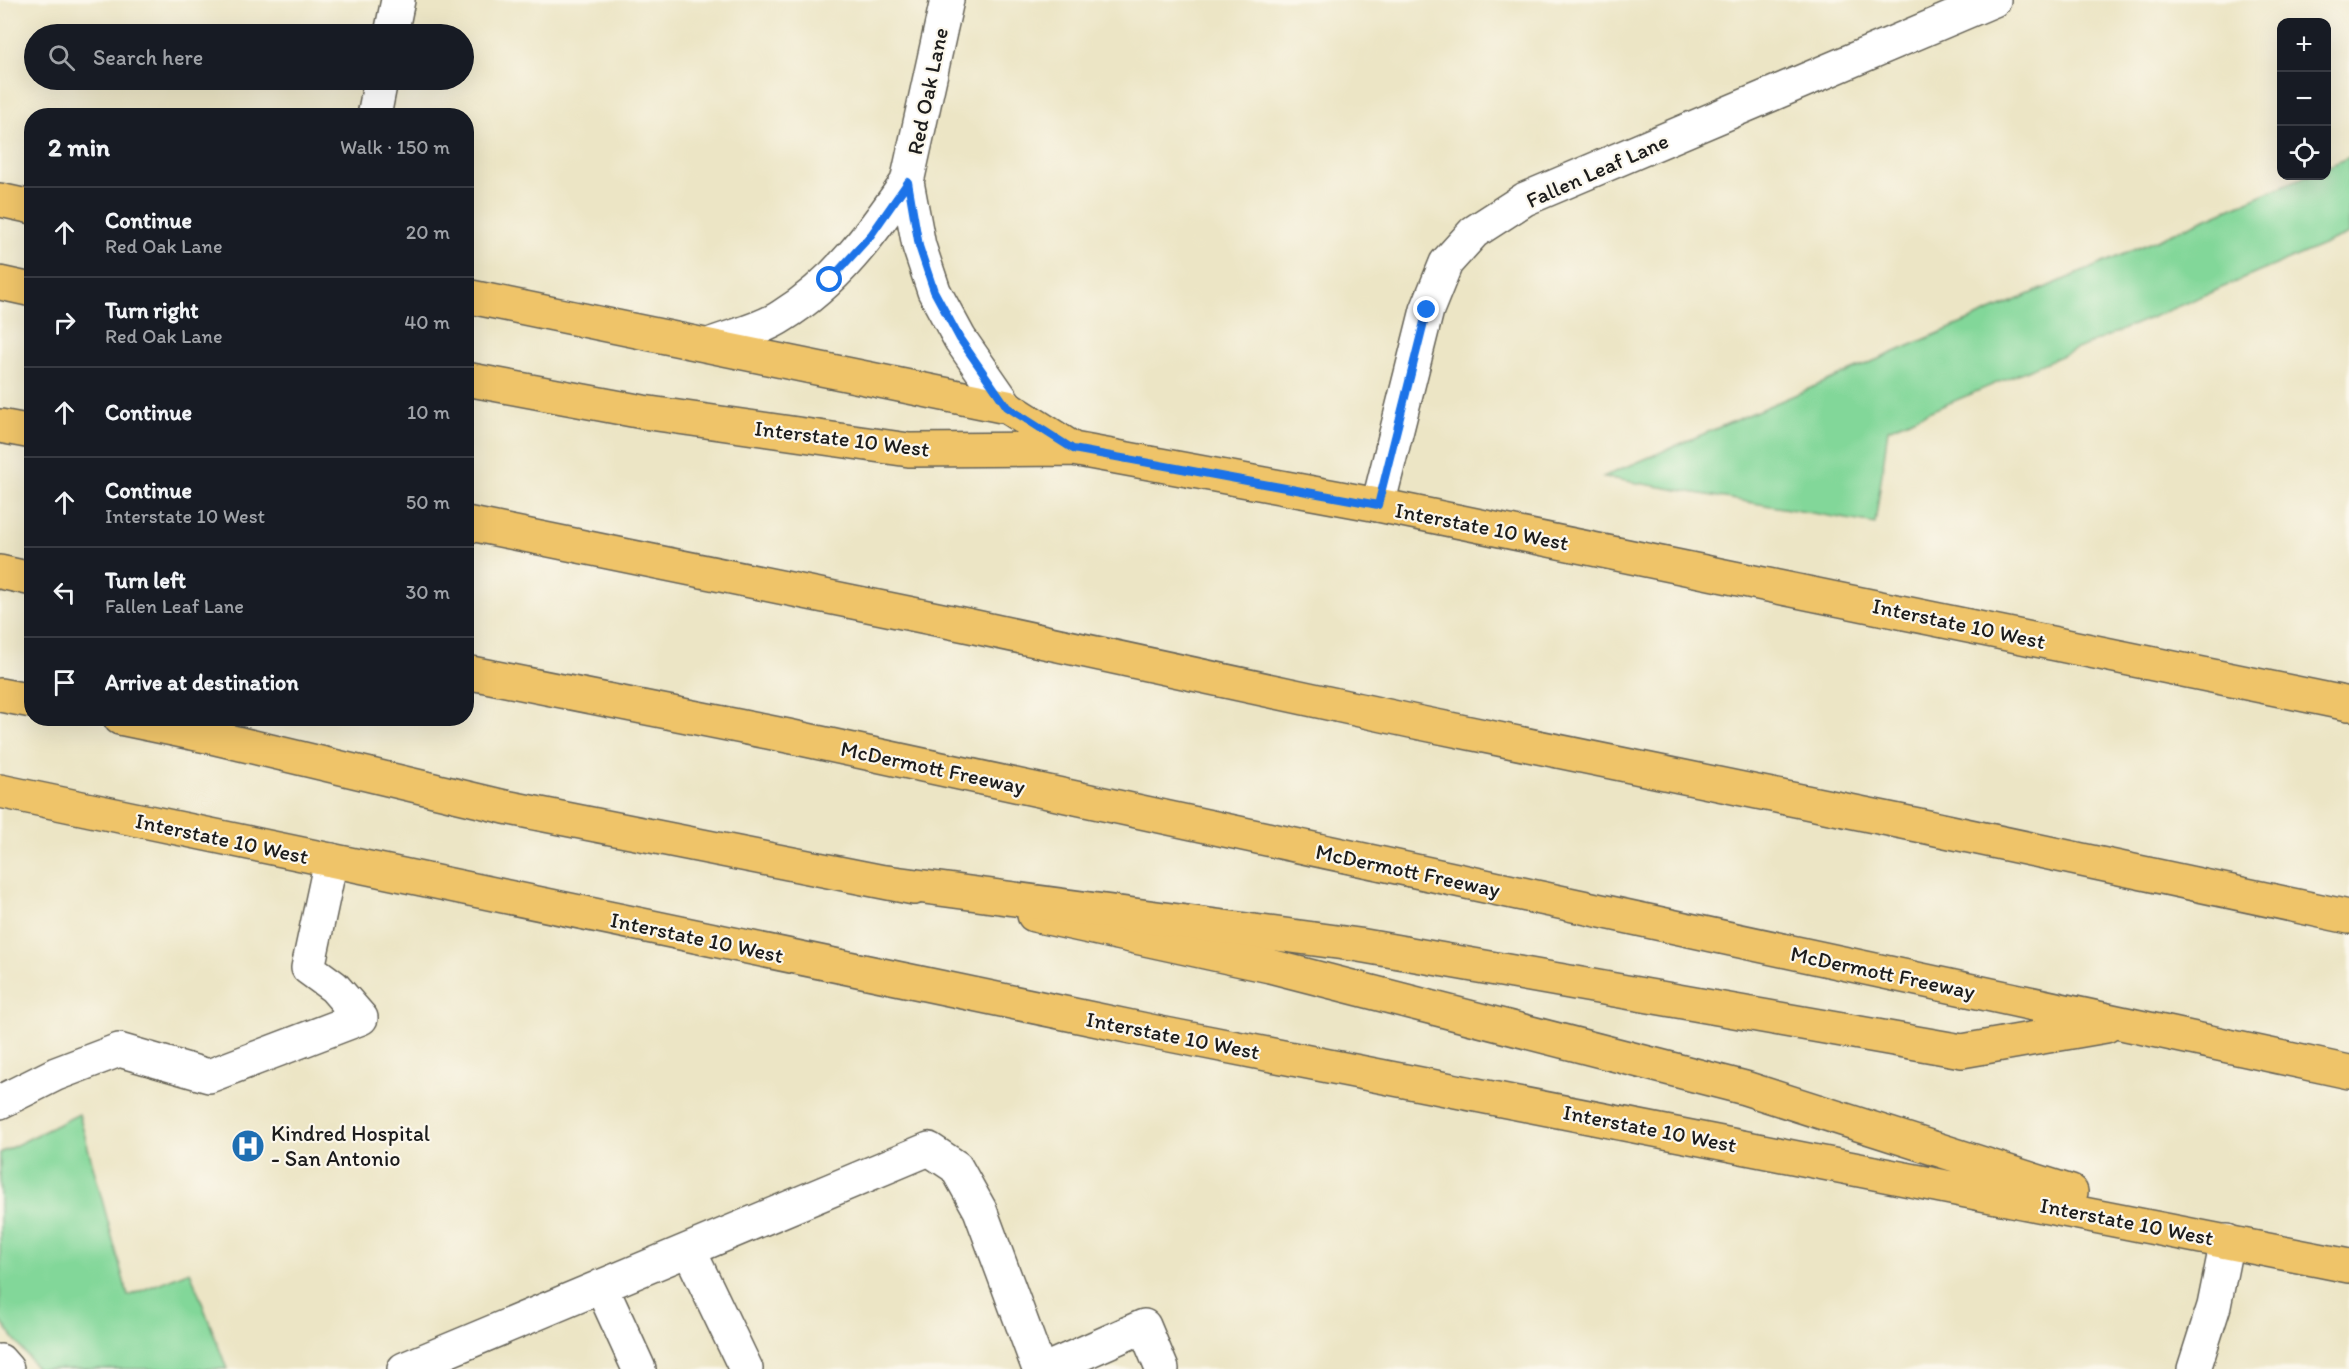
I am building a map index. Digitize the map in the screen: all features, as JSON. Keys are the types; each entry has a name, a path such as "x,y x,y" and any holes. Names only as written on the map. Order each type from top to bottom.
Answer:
{"main road":[{"path":"0,200 24,205"},
{"path":"0,284 24,288"},
{"path":"474,298 1007,407 1073,449"},
{"name":"Interstate 10 West","path":"474,380 643,412 909,450 1073,449 1378,505 2349,704"},
{"path":"0,426 24,430"},
{"path":"474,525 966,625 1411,721 1918,825 2349,917"},
{"path":"0,572 24,577"},
{"name":"McDermott Freeway","path":"474,674 788,736 2349,1072"},
{"path":"0,695 24,700"},
{"path":"159,726 505,807 887,882 1270,966 1745,1088 2227,1241"},
{"name":"Interstate 10 West","path":"0,791 1160,1033 2349,1266"},
{"path":"887,882 1359,945 1962,1051 2122,1023"}],"street":[{"path":"393,24 398,0"},
{"name":"Red Oak Lane","path":"947,0 908,182 919,246 934,291 960,339 1007,407"},
{"name":"Fallen Leaf Lane","path":"1378,505 1427,310 1446,263 1474,232 1525,199 1994,0"},
{"path":"376,108 379,90"},
{"name":"Red Oak Lane","path":"709,345 782,317 830,280 871,235 908,182"},
{"path":"0,1102 56,1074 119,1050 209,1076 361,1018 334,987 308,968 331,860"},
{"path":"404,1369 929,1149 956,1167 981,1210 1039,1369"},
{"path":"2194,1369 2214,1306 2227,1241"},
{"path":"689,1250 746,1369"},
{"path":"601,1286 639,1369"},
{"path":"1047,1369 1144,1326 1162,1369"},
{"path":"0,1361 7,1369"}],"green space":[{"path":"2349,157 2349,234 1888,429 1875,524 1603,477 2297,180 2331,180 2331,165"},
{"path":"79,1114 128,1296 190,1271 227,1369 37,1369 0,1320 0,1153"}],"place":[{"name":"Kindred Hospital - San Antonio","path":"248,1146"}],"route":[{"path":"830,280 871,235 908,182 919,246 934,291 960,339 1007,407 1073,449 1378,505 1427,310"}]}
